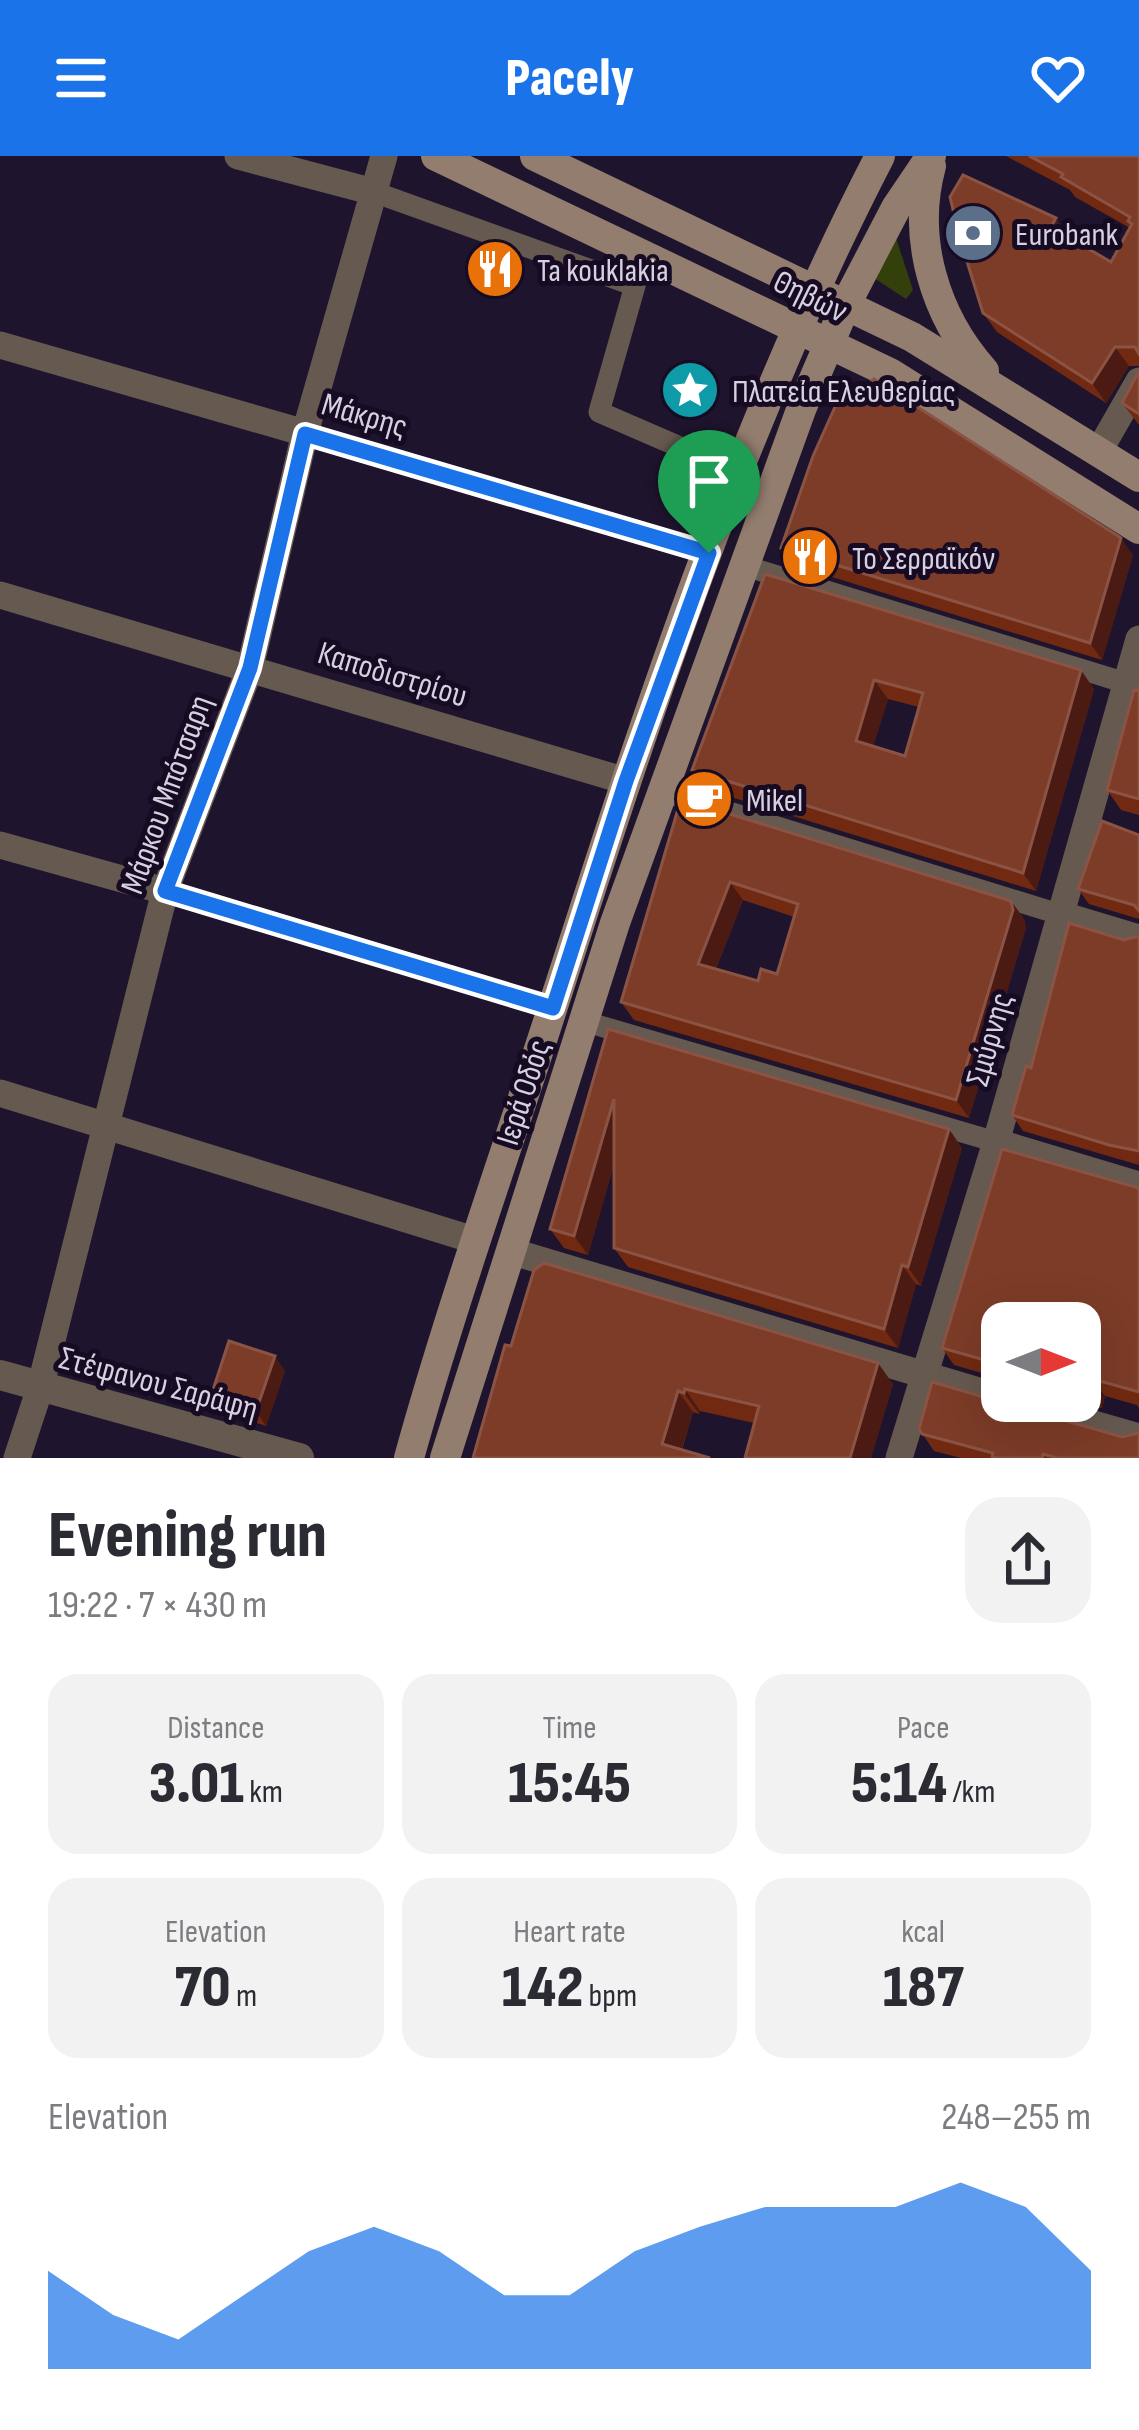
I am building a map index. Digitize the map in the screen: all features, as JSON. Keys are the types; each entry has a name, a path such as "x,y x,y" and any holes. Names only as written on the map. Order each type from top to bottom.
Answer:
{"main road":[{"name":"Θηβών","path":"436,156 890,373 1139,529"},
{"name":"Θηβών","path":"535,156 847,302 1139,477"},
{"name":"Ιερά Οδός","path":"410,1458 474,1240 626,781 796,326 880,156"},
{"name":"Ιερά Οδός","path":"445,1458 661,791 802,407 847,302 896,208 932,156"},
{"path":"932,156 924,221 934,288 966,351 990,379 1031,409"}],"street":[{"path":"238,156 374,192 633,285"},
{"name":"Μάρκου Μπότσαρη","path":"16,1458 40,1388 165,891 250,668 305,434 384,156"},
{"path":"644,254 599,412 740,473"},
{"name":"Μάκρης","path":"0,345 709,553"},
{"path":"1099,451 1139,381"},
{"path":"745,566 1132,685"},
{"name":"Καποδιστρίου","path":"0,595 626,781"},
{"name":"Σμύρνης","path":"899,1458 1132,685 1139,638"},
{"path":"661,791 1139,938"},
{"path":"0,844 553,1008"},
{"path":"583,1021 1139,1185"},
{"path":"0,1093 474,1240"},
{"path":"510,1252 981,1392"},
{"name":"Στέφανου Σαράφη","path":"0,1375 299,1458"},
{"path":"1087,1422 1139,1437"}],"green space":[{"path":"896,238 913,290 906,299 874,278"}],"building":[{"path":"1029,156 1139,156 1139,354 1135,347 1115,347 1092,383 983,313 960,239 950,197 963,175 1056,218 1051,227 1111,262 1132,224 1130,217"},
{"path":"1139,371 1139,414 1122,403"},
{"path":"874,379 1121,538 1090,643 781,548 839,398 848,403"},
{"path":"765,574 1081,670 1023,873 692,770","holes":["874,680 923,693 905,756 856,741"]},
{"path":"1139,686 1139,799 1107,790 1134,690"},
{"path":"681,799 1011,901 1013,910 956,1100 621,1002","holes":["730,882 798,904 777,974 761,969 758,981 698,964"]},
{"path":"1102,821 1139,835 1139,911 1134,905 1078,889"},
{"path":"1069,923 1124,940 1139,936 1139,1151 1012,1115 1026,1066 1031,1068"},
{"path":"608,1029 949,1129 908,1267 902,1265 884,1329 614,1248 614,1099 574,1236 550,1229"},
{"path":"1002,1149 1139,1188 1139,1392 1101,1381 1101,1302 981,1302 981,1359 942,1348"},
{"path":"544,1263 878,1363 850,1458 745,1458 759,1406 685,1389 678,1391 662,1444 710,1458 473,1458 505,1345 511,1346 534,1270"},
{"path":"229,1341 275,1356 256,1411 211,1396"},
{"path":"932,1382 981,1396 981,1422 1070,1422 1122,1437 1139,1433 1139,1458 1043,1454 1042,1458 992,1458 993,1453 922,1434 919,1429"}],"place":[{"name":"Eurobank","path":"973,233"},
{"name":"Ta kouklakia","path":"495,269"},
{"name":"Πλατεία Ελευθερίας","path":"690,390"},
{"name":"Το Σερραϊκόν","path":"810,557"},
{"name":"Mikel","path":"704,799"}],"route":[{"path":"305,434 709,553 626,781 553,1008 165,891 250,668 305,434"}]}
